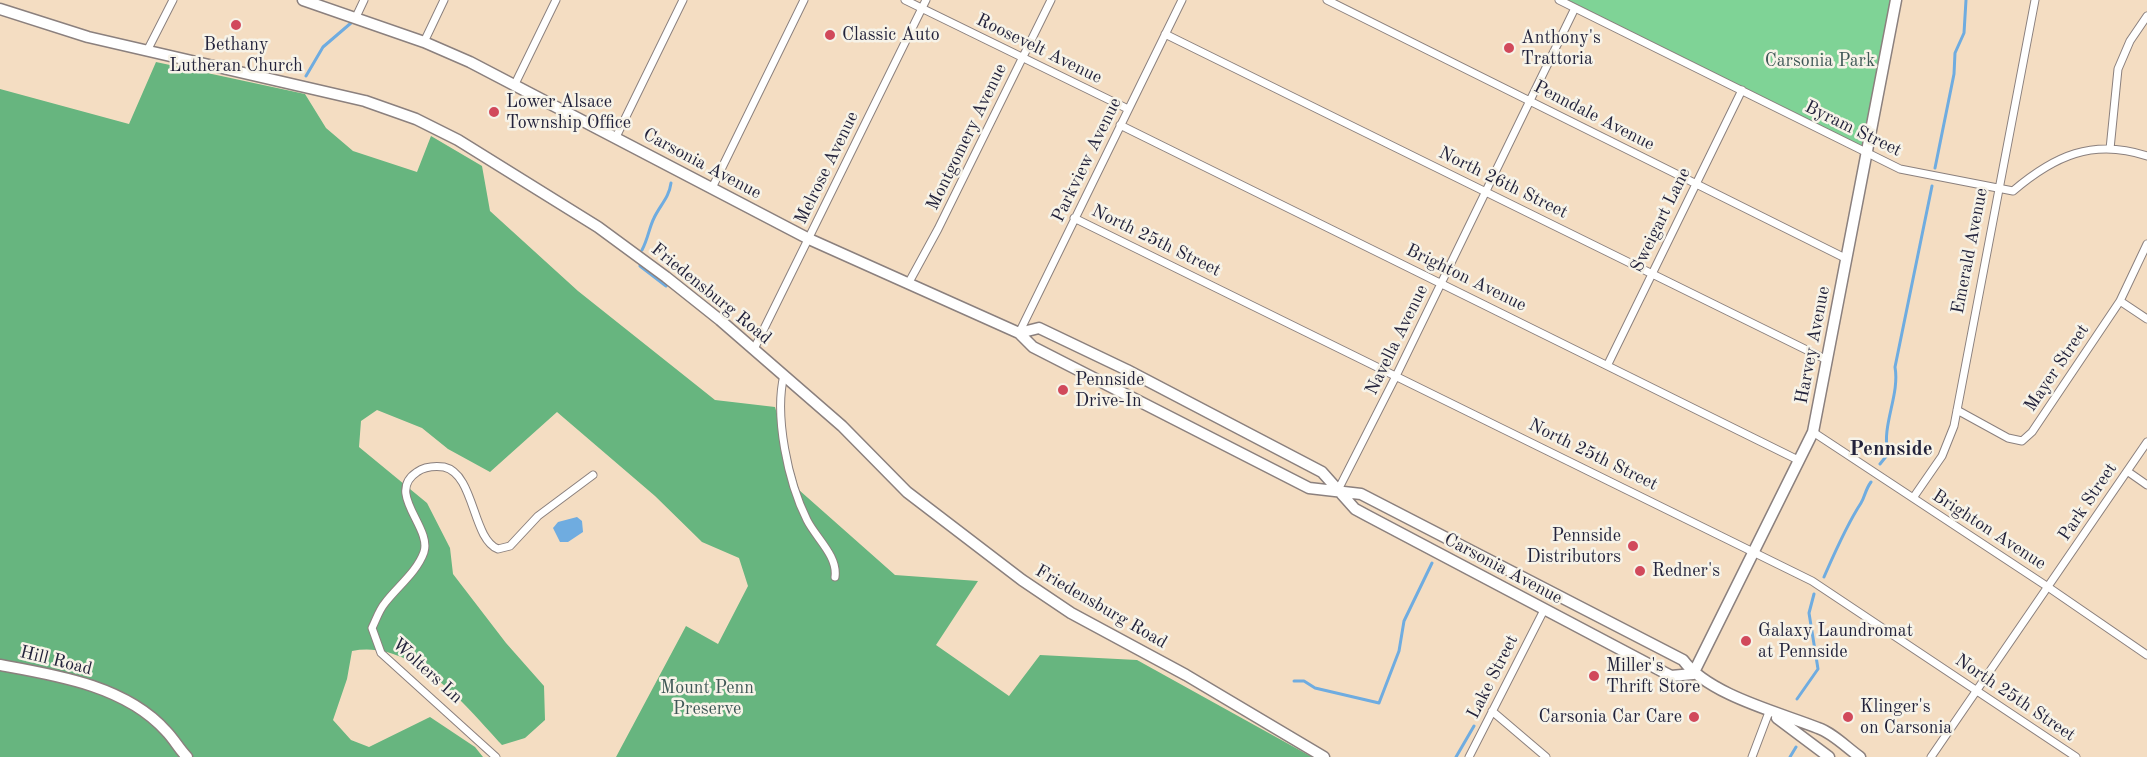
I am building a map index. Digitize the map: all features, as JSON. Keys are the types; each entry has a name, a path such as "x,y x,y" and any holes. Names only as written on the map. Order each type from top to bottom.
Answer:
{"street":[{"path":"147,51 173,0"},
{"name":"Carsonia Avenue","path":"303,0 356,16 424,42 616,138 809,239 907,285 1019,333 1033,347 1309,488 1360,494 1683,660 1693,674 1769,712 1821,728 1860,757"},
{"path":"356,16 364,0"},
{"path":"424,42 444,0"},
{"path":"514,86 556,0"},
{"path":"616,138 683,0"},
{"path":"712,188 804,0"},
{"name":"Roosevelt Avenue","path":"904,0 1128,109"},
{"name":"Melrose Avenue","path":"754,348 926,0"},
{"name":"Montgomery Avenue","path":"907,285 938,229 1051,0"},
{"name":"Parkview Avenue","path":"1019,333 1182,0"},
{"name":"Penndale Avenue","path":"1327,0 1847,259"},
{"name":"Byram Street","path":"1559,0 1900,169 2013,191 2038,170 2058,159 2078,152 2110,149 2147,156"},
{"name":"Harvey Avenue","path":"1693,674 1813,432 1896,0"},
{"name":"Emerald Avenue","path":"1913,498 1942,456 1954,426 1997,188 2035,0"},
{"name":"Navella Avenue","path":"1338,490 1398,374 1575,8"},
{"name":"Friedensburg Road","path":"0,9 68,32 365,101 432,127 598,227 666,277 754,348 842,426 907,492 1022,580 1071,613 1186,675 1324,757"},
{"path":"2110,149 2118,69 2130,40 2147,16"},
{"name":"North 26th Street","path":"1165,34 1827,360"},
{"name":"Sweigart Lane","path":"1608,364 1742,90"},
{"name":"Brighton Avenue","path":"1120,125 1608,364 1798,460"},
{"name":"North 25th Street","path":"1074,218 1398,374 1812,581 2076,757"},
{"name":"Mayer Street","path":"1957,410 2007,438 2022,441 2032,432 2120,301 2147,244"},
{"path":"2120,301 2147,319"},
{"name":"Carsonia Avenue","path":"1019,333 1039,328 1127,370 1322,472 1354,509 1671,676 1693,674"},
{"path":"784,375 781,389 782,419 789,473 807,520 833,561 835,577"},
{"name":"Brighton Avenue","path":"1813,432 2147,655"},
{"name":"Park Street","path":"1931,757 2147,442"},
{"name":"Wolters Ln","path":"496,757 433,697 381,653 376,643 372,628 380,612 425,551 423,538 408,504 408,485 414,474 421,469 438,466 449,469 466,490 488,541 498,549 510,546 538,516 593,475"},
{"path":"2127,471 2147,485"},
{"name":"Lake Street","path":"1468,757 1544,610"},
{"name":"Hill Road","path":"0,665 59,675 108,693 141,711 166,730 187,757"},
{"path":"1492,711 1546,757"},
{"path":"1752,757 1769,712"},
{"name":"Carsonia Avenue","path":"1769,712 1829,757"}],"green space":[{"name":"Carsonia Park","path":"1559,0 1896,0 1868,155"},
{"name":"Mount Penn Preserve","path":"156,62 305,94 326,128 353,151 417,172 431,136 482,166 490,211 578,291 715,400 775,407 799,490 895,575 978,581 936,645 1009,696 1040,655 1137,660 1312,757 616,757 686,626 718,644 748,586 739,558 702,542 655,496 557,412 490,472 448,449 422,428 377,410 361,421 359,447 427,503 450,548 453,574 506,643 544,686 545,720 525,738 502,745 436,678 417,665 396,655 374,650 352,651 347,679 333,720 351,740 369,747 430,717 475,747 483,757 0,757 0,89 129,124"}],"water":[{"path":"577,517 582,521 583,532 568,542 560,542 553,528 558,522"}],"waterway":[{"path":"1935,168 1954,74 1955,53 1964,33 1966,0"},
{"path":"306,76 323,47 351,23"},
{"path":"642,250 652,222 671,183"},
{"path":"1880,464 1888,454 1886,443 1895,389 1895,367 1932,186"},
{"path":"640,266 666,286"},
{"path":"1824,577 1871,482"},
{"path":"1294,681 1304,681 1315,688 1379,703 1399,651 1404,621 1432,563"},
{"path":"1797,699 1818,669 1809,613 1814,594"},
{"path":"1456,757 1474,726"},
{"path":"1790,757 1796,747"}],"place":[{"name":"Bethany Lutheran Church","path":"236,25"},
{"name":"Classic Auto","path":"830,35"},
{"name":"Anthony's Trattoria","path":"1509,48"},
{"name":"Lower Alsace Township Office","path":"494,112"},
{"name":"Pennside Drive-In","path":"1063,390"},
{"name":"Pennside Distributors","path":"1633,546"},
{"name":"Redner's","path":"1640,571"},
{"name":"Galaxy Laundromat at Pennside","path":"1746,641"},
{"name":"Miller's Thrift Store","path":"1594,676"},
{"name":"Carsonia Car Care","path":"1694,717"},
{"name":"Klinger's on Carsonia","path":"1848,717"}],"district":[{"name":"Pennside","path":"1891,449"}]}
